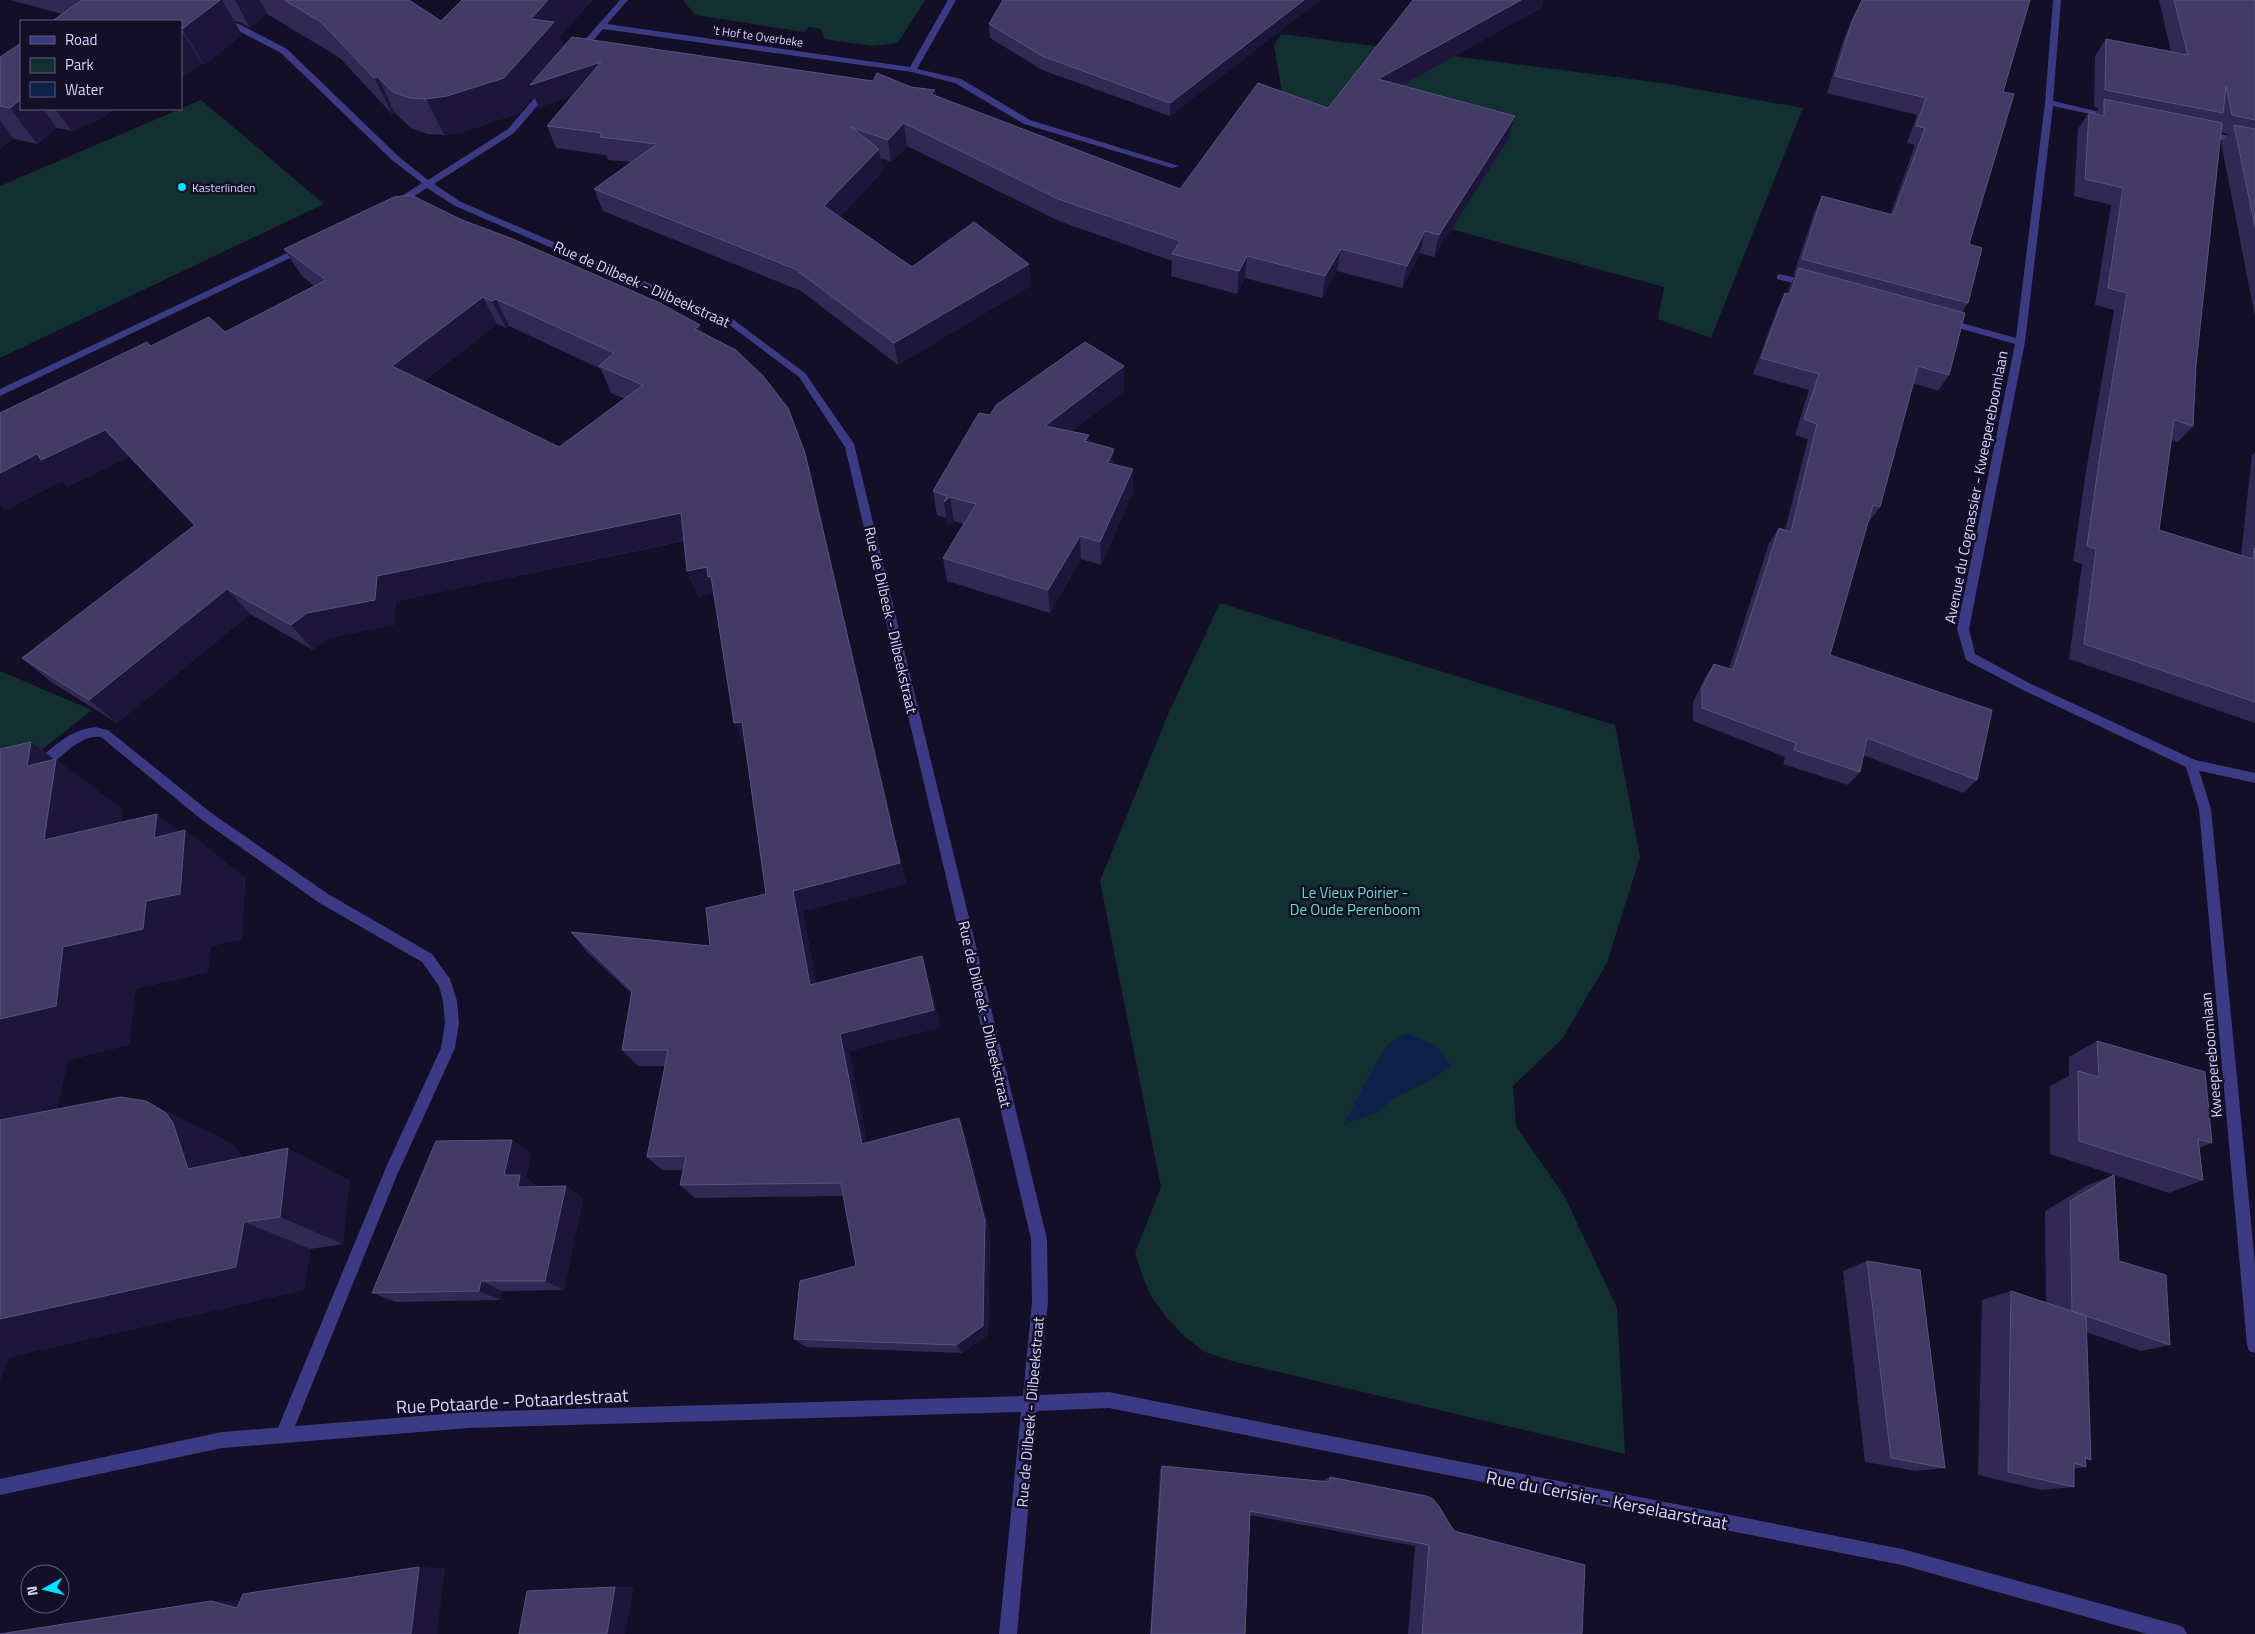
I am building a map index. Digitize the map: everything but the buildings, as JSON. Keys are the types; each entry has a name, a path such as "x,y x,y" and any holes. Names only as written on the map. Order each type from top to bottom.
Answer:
{"street":[{"path":"569,64 624,0"},
{"path":"912,70 952,0"},
{"name":"Avenue du Cognassier - Kweepereboomlaan","path":"2056,0 2049,103 2020,342 1963,629 1970,657 2025,686 2191,764 2255,778"},
{"name":"Rue de Dilbeek - Dilbeekstraat","path":"207,18 236,26 284,51 395,158 428,184 458,204 731,322 802,375 850,447 1039,1239 1040,1302 1008,1634"},
{"name":"'t Hof te Overbeke","path":"601,26 912,70 958,80 1028,122 1175,166"},
{"path":"390,207 511,131 556,78"},
{"path":"2049,103 2118,117"},
{"path":"2196,132 2255,144"},
{"path":"0,393 310,245"},
{"path":"1780,277 1820,287"},
{"name":"Avenue du Cognassier - Kweepereboomlaan","path":"1934,318 2020,342"},
{"path":"30,774 78,735 94,730 104,733 206,816 323,898 427,958 445,983 450,1001 452,1023 448,1048 392,1170 283,1436"},
{"name":"Kweepereboomlaan","path":"2191,764 2205,809 2255,1345"},
{"name":"Rue du Cerisier - Kerselaarstraat","path":"1030,1404 1109,1400 1902,1557 2178,1634"},
{"name":"Rue Potaarde - Potaardestraat","path":"0,1487 222,1440 470,1420 1030,1404"}],"green space":[{"path":"683,0 925,0 898,43 872,46 824,39 821,29 809,27 803,32 695,15"},
{"path":"1281,34 1663,83 1803,108 1711,338 1658,319 1664,287 1315,192 1287,120 1274,46"},
{"path":"201,100 324,204 0,358 0,186 178,110 182,110 182,108"},
{"name":"Le Vieux Poirier - De Oude Perenboom","path":"1220,603 1615,725 1640,857 1607,963 1562,1039 1513,1086 1516,1126 1565,1197 1617,1308 1625,1454 1232,1361 1205,1352 1185,1337 1152,1298 1135,1253 1161,1187 1100,881 1169,712"},
{"path":"0,671 92,710 0,783"}],"water":[{"path":"1406,1033 1433,1045 1443,1054 1451,1066 1433,1079 1394,1098 1378,1112 1344,1124 1373,1068 1388,1044"}],"place":[{"name":"Kasterlinden","path":"182,187"}]}
